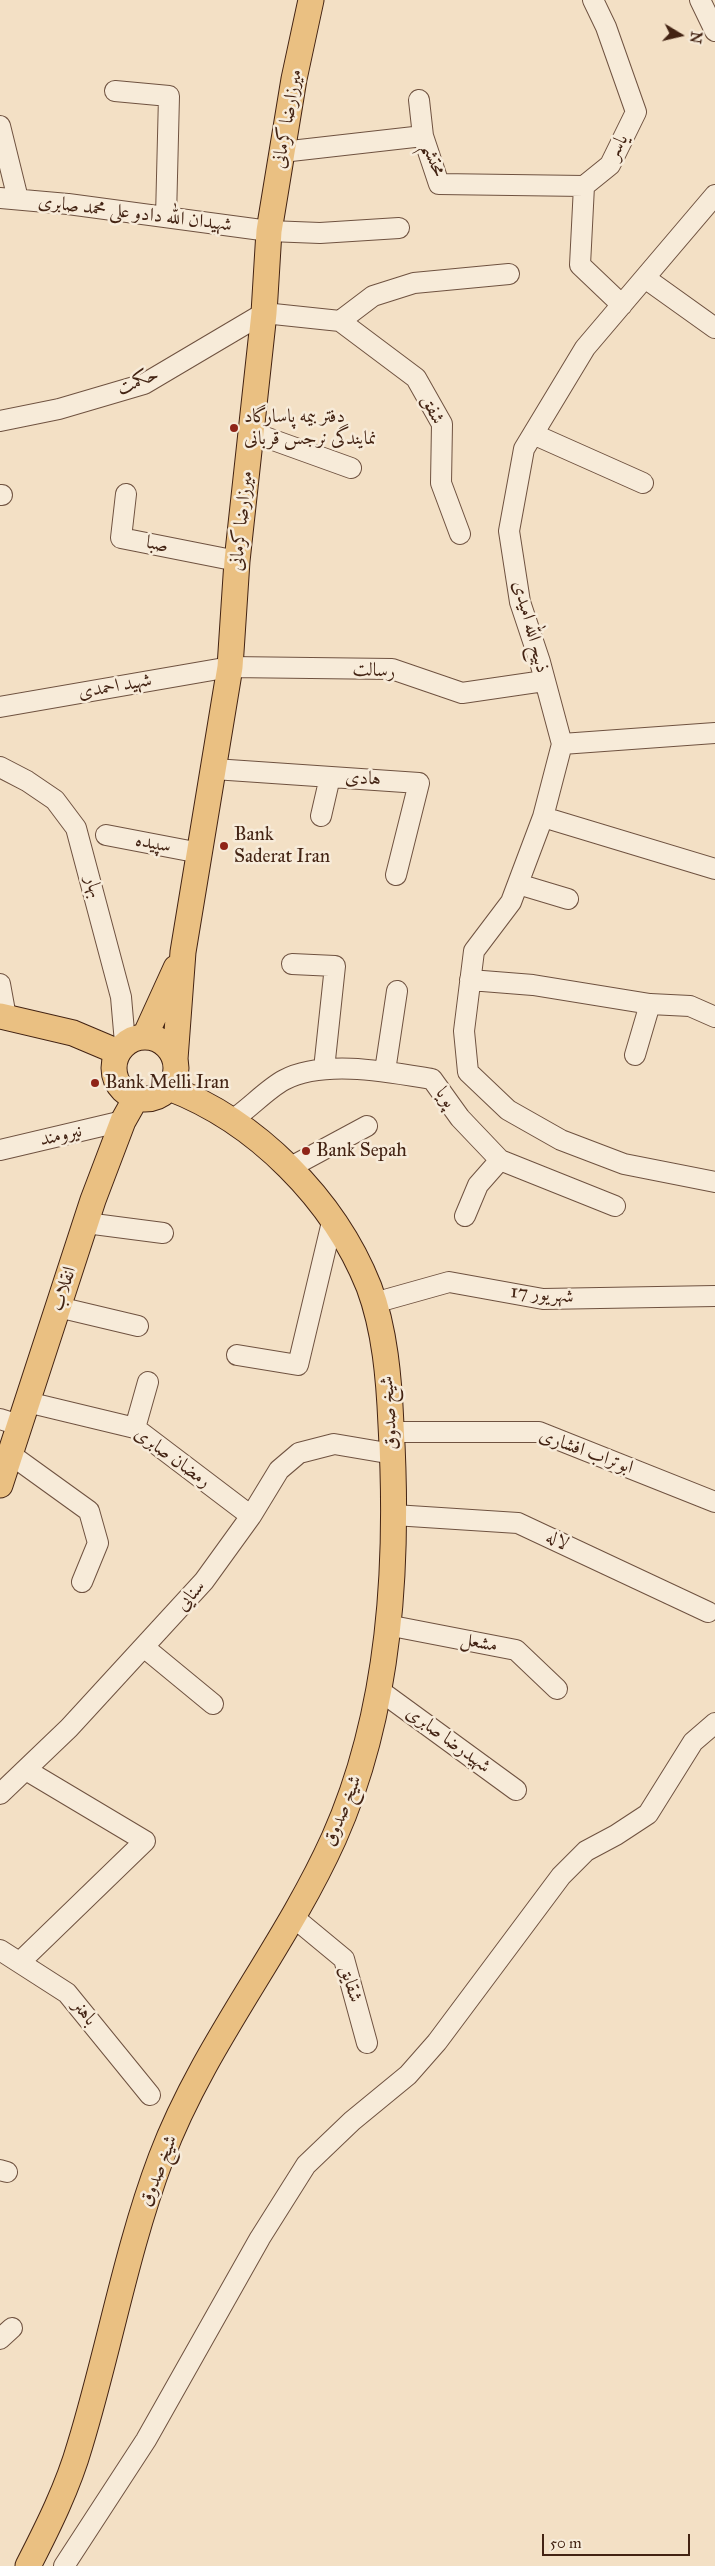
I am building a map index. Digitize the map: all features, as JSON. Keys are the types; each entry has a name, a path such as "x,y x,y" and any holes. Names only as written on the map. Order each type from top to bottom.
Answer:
{"main road":[{"name":"میرزارضا کرمانی","path":"183,952 230,666 237,561 264,313 270,231 294,79 311,0"},
{"path":"183,952 175,1059 176,1069 169,1088 154,1098 136,1098 128,1094 116,1079 114,1070 183,952"},
{"path":"3,1016 129,1044 156,1038 164,1042 175,1059"},
{"name":"شیخ صدوق","path":"28,2566 62,2497 80,2446 139,2225 162,2156 203,2069 292,1916 334,1838 365,1752 379,1690 387,1626 394,1548 393,1443 389,1380 374,1303 368,1286 324,1208 289,1168 261,1140 232,1120 190,1096 169,1088"},
{"name":"انقلاب","path":"0,1484 10,1454 15,1415 58,1307 123,1121 136,1098"}],"street":[{"name":"یاسر","path":"584,186 610,165 636,112 606,27 593,0"},
{"path":"700,0 715,31"},
{"path":"115,91 168,96 166,217"},
{"path":"419,100 423,136"},
{"path":"0,126 9,199"},
{"name":"محتشم","path":"282,152 423,136 440,184 584,186"},
{"path":"584,186 580,265 622,305"},
{"name":"ذبیح الله امیدی","path":"562,744 520,602 509,530 524,449 586,348 715,195"},
{"name":"شهیدان الله دادو علی محمد صابری","path":"9,199 270,231 320,233 399,228"},
{"path":"340,322 373,296 414,283 509,274"},
{"path":"645,278 715,328"},
{"name":"شفق","path":"264,313 340,322 416,378 442,424 441,483 460,534"},
{"name":"حکمت","path":"0,421 59,409 144,384 264,313"},
{"path":"251,432 351,468"},
{"path":"533,434 643,483"},
{"name":"صبا","path":"126,494 121,538 237,561"},
{"name":"رسالت","path":"230,666 392,669 462,693 544,681"},
{"name":"شهید احمدی","path":"0,706 230,666"},
{"path":"715,732 562,744 543,817 511,902 474,951 464,1031 468,1072 508,1110 561,1140 624,1164 715,1182"},
{"name":"بهار","path":"0,767 27,781 55,800 76,828 121,997 129,1044"},
{"name":"هادی","path":"214,769 419,783 396,875"},
{"path":"321,816 330,777"},
{"path":"543,817 715,869"},
{"name":"سپیده","path":"106,835 200,853"},
{"path":"518,884 568,899"},
{"path":"292,964 335,966 324,1069"},
{"path":"470,980 533,985 650,1004 690,1006 715,1016"},
{"path":"0,984 3,1016"},
{"path":"385,1071 397,991"},
{"path":"635,1055 650,1004"},
{"name":"پویا","path":"232,1120 284,1080 324,1069 385,1071 432,1080 460,1118 500,1160 615,1206"},
{"name":"نیرومند","path":"0,1150 123,1121"},
{"path":"289,1168 367,1126"},
{"path":"465,1216 478,1185 500,1160"},
{"path":"238,1355 298,1365 332,1222"},
{"path":"86,1223 163,1233"},
{"name":"17 شهریور","path":"374,1303 449,1282 543,1299 715,1296"},
{"path":"58,1307 138,1326"},
{"path":"135,1428 148,1382"},
{"name":"رمضان صابری","path":"15,1415 135,1428 251,1516"},
{"name":"ابوتراب افشاری","path":"393,1443 539,1432 715,1502"},
{"name":"سنایی","path":"0,1794 69,1728 145,1648 204,1581 251,1516 279,1470 299,1453 334,1444 393,1443"},
{"path":"10,1454 89,1511 98,1543 82,1582"},
{"name":"لاله","path":"394,1515 518,1523 708,1612"},
{"name":"مشعل","path":"387,1626 516,1650 557,1689"},
{"path":"145,1648 213,1704"},
{"name":"شهیدرضا صابری","path":"379,1690 516,1790"},
{"path":"64,2566 146,2440 260,2238 306,2165 352,2121 408,2075 437,2042 562,1876 586,1851 616,1835 648,1814 693,1742 715,1723"},
{"path":"20,1962 145,1841 26,1770"},
{"name":"شقایق","path":"292,1916 344,1959 368,2043"},
{"name":"باهنر","path":"0,1950 67,1993 150,2095"}],"place":[{"name":"دفتر بیمه پاسارگاد نمایندگی نرجس قربانی","path":"234,428"},
{"name":"Bank Saderat Iran","path":"224,846"},
{"name":"Bank Melli Iran","path":"95,1083"},
{"name":"Bank Sepah","path":"306,1151"}]}
